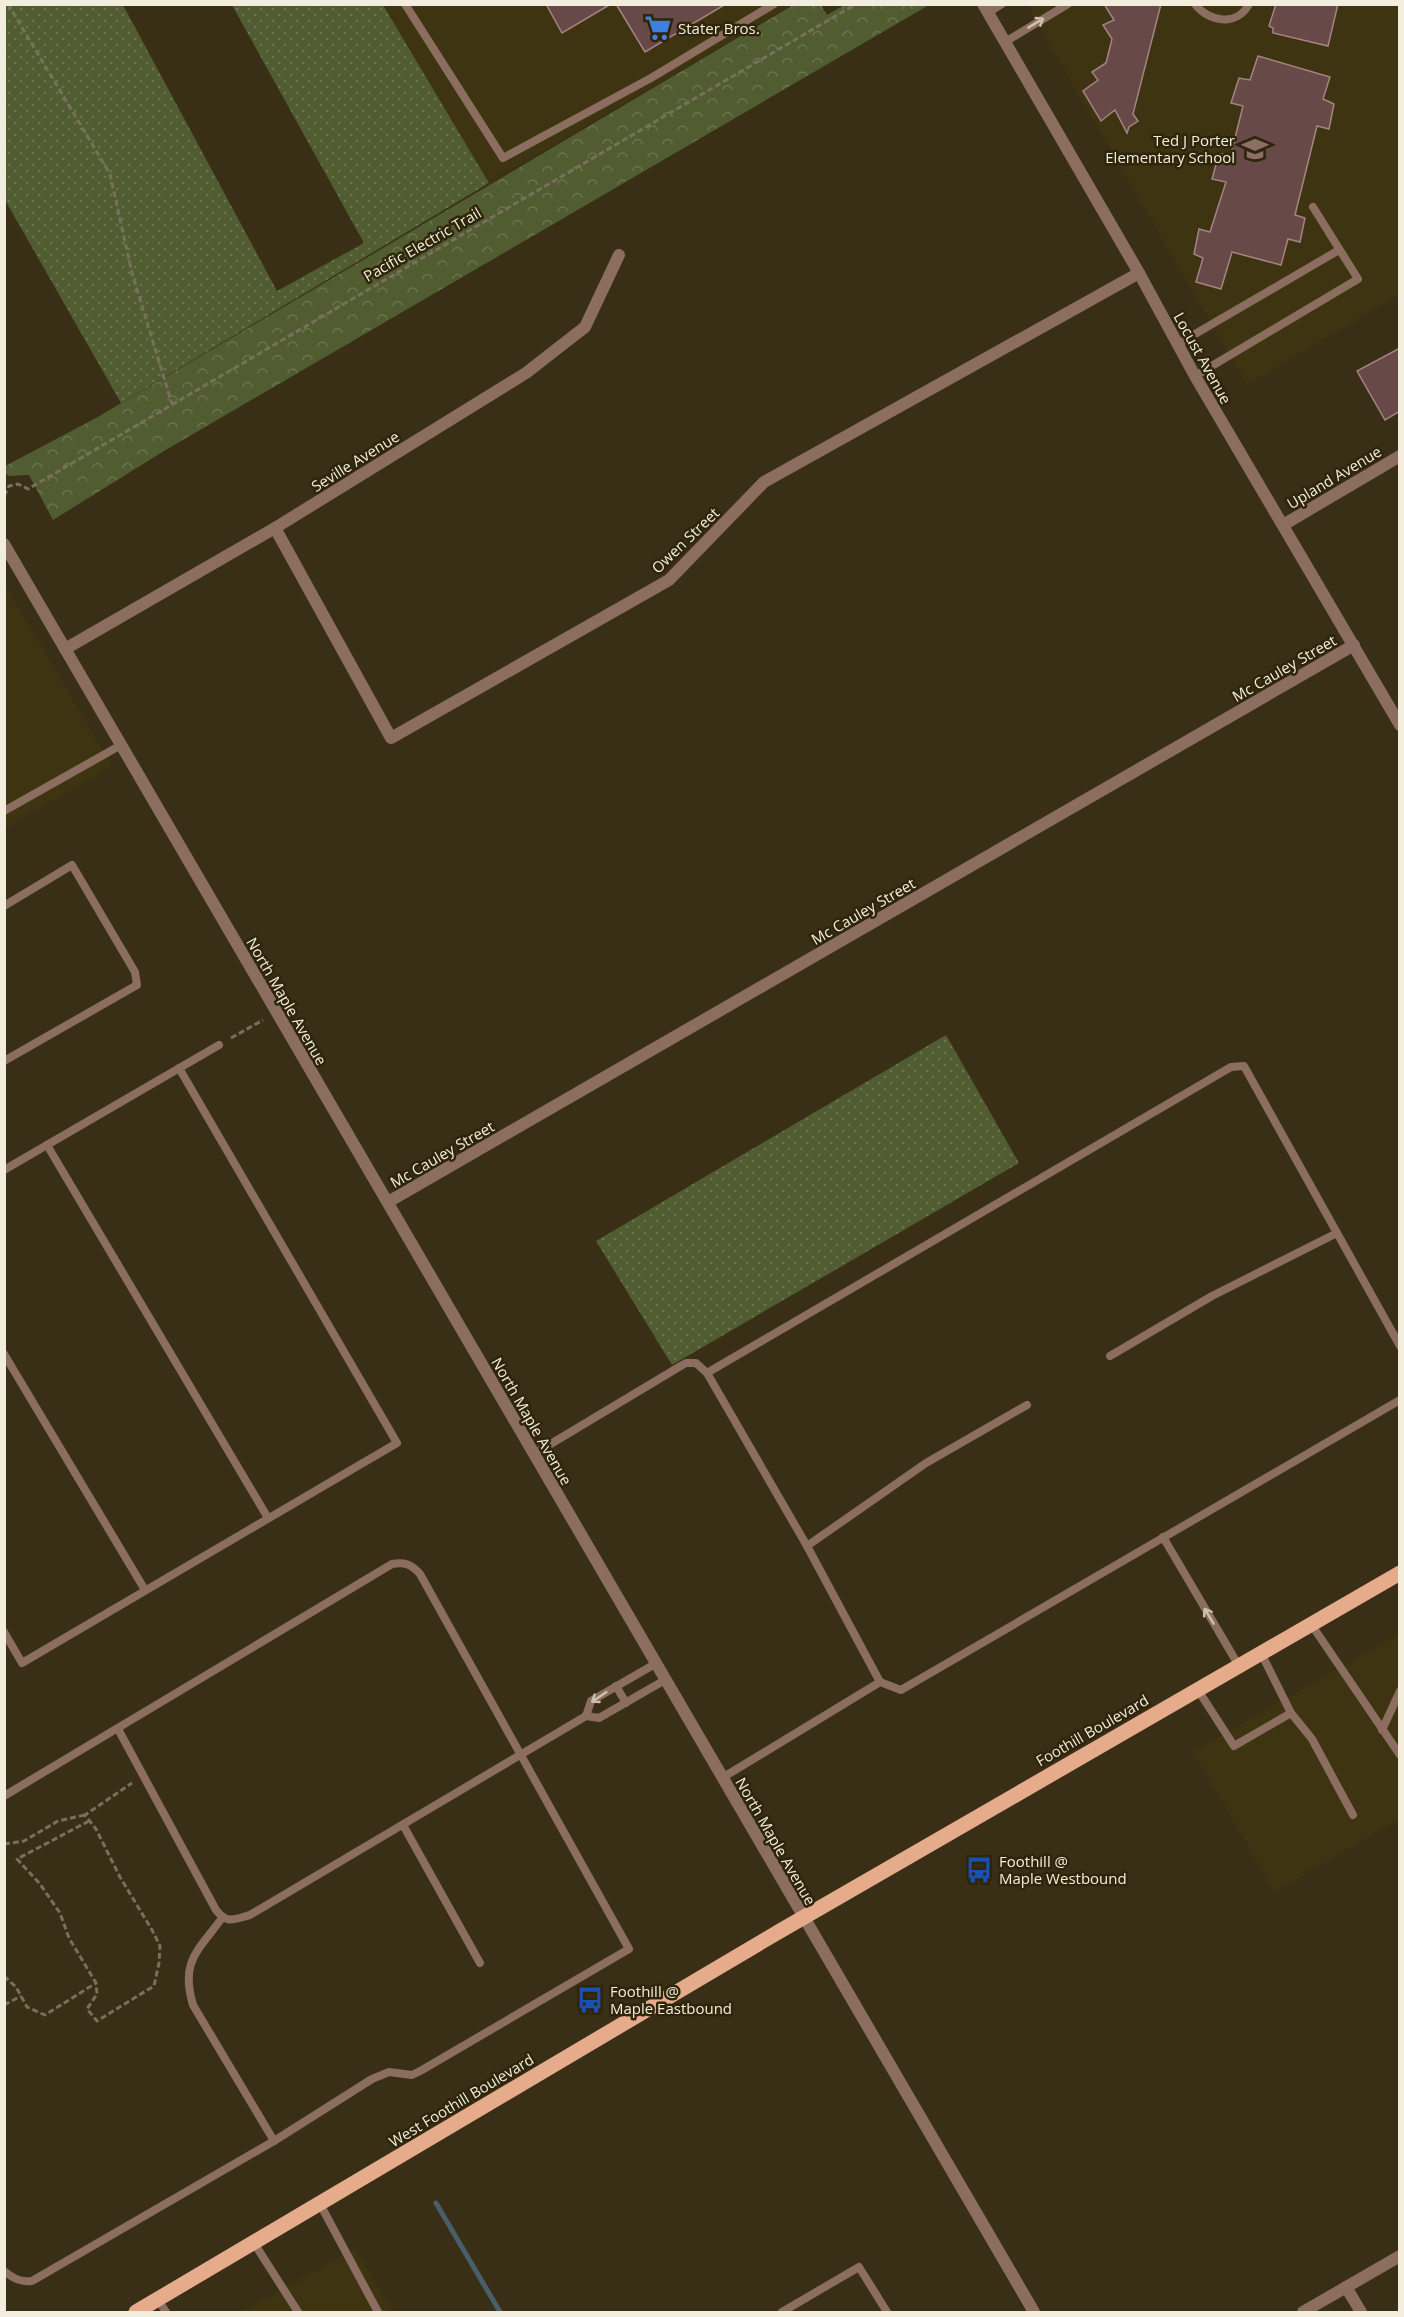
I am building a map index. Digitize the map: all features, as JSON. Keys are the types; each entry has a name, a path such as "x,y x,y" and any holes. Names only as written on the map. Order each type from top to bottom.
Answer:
{"main road":[{"name":"Foothill Boulevard","path":"803,1918 1400,1573"},
{"name":"West Foothill Boulevard","path":"136,2313 162,2306 254,2243 803,1918"}],"street":[{"name":"Locust Avenue","path":"986,9 1139,273 1195,376 1400,725"},
{"name":"Seville Avenue","path":"65,649 274,528 526,373 585,327 620,255"},
{"name":"Owen Street","path":"274,528 391,738 669,580 764,482 1139,273"},
{"name":"Upland Avenue","path":"1283,525 1400,456"},
{"name":"North Maple Avenue","path":"4,544 1034,2313"},
{"name":"Mc Cauley Street","path":"388,1202 1354,645"},
{"path":"1304,2313 1400,2256"},
{"path":"1346,2287 1361,2313"}],"lane":[{"path":"405,4 503,158 651,78 774,4"},
{"path":"986,9 1002,4"},
{"path":"1005,42 1068,4"},
{"path":"1195,4 1202,14 1220,20 1237,16 1244,12 1249,4"},
{"path":"1195,376 1358,279 1313,207"},
{"path":"1178,344 1339,250"},
{"path":"4,811 121,745"},
{"path":"4,906 72,865 135,972 137,986 4,1061"},
{"path":"4,1170 219,1045"},
{"path":"707,1373 1231,1067 1244,1066 1400,1346"},
{"path":"4,1632 22,1662 397,1443 179,1068"},
{"path":"47,1145 268,1518"},
{"path":"1110,1356 1212,1296 1337,1233"},
{"path":"4,1354 145,1590"},
{"path":"534,1454 686,1363 696,1363 707,1373 807,1546 880,1682 901,1690 1400,1400"},
{"path":"807,1546 926,1463 1027,1405"},
{"path":"1163,1537 1239,1666"},
{"path":"4,1796 392,1564 404,1562 420,1574 629,1949 422,2070 412,2075 389,2072 372,2079 274,2141 32,2281 22,2282 4,2271"},
{"path":"1311,1624 1400,1755"},
{"path":"1262,1653 1291,1713 1312,1739 1353,1815"},
{"path":"586,1716 591,1701 655,1664"},
{"path":"118,1729 216,1910 222,1918 229,1921 250,1915 586,1716 599,1718 665,1680"},
{"path":"722,1778 880,1682"},
{"path":"616,1686 626,1703"},
{"path":"1198,1690 1234,1746 1291,1713"},
{"path":"1382,1730 1400,1691"},
{"path":"403,1825 480,1963"},
{"path":"222,1918 189,1964 187,1986 193,2005 274,2141"},
{"path":"320,2204 378,2313"},
{"path":"254,2243 298,2313"},
{"path":"782,2313 859,2267 887,2313"}],"path":[{"path":"8,4 110,174 132,273 172,405"},
{"name":"Pacific Electric Trail","path":"4,496 9,486 18,484 28,489 856,4"},
{"path":"219,1045 263,1020"},
{"path":"4,1844 24,1841 58,1821 85,1815 143,1776"},
{"path":"85,1815 96,1829 120,1877 160,1946 154,1986 97,2021 87,2009 97,1994 96,1983 69,1938 60,1913 40,1884 17,1859 89,1821"},
{"path":"4,1976 16,1986 27,2007 45,2015 96,1983"},
{"path":"4,2005 21,1996"}],"shaded area":[{"path":"383,5 792,5 489,183"},
{"name":"Ted J Porter Elementary School","path":"1027,5 1399,5 1399,294 1247,385"},
{"path":"4,584 112,766 5,828 4,828"},
{"path":"1399,1634 1399,1819 1275,1892 1193,1752"},
{"path":"355,2249 393,2312 240,2312 273,2295"}],"green space":[{"path":"795,4 821,5 827,15 844,5 929,5 164,451 53,520 29,475 8,476 5,472 5,466 96,418"},
{"path":"4,5 123,5 277,291 364,243 232,5 383,5 489,183 121,403 5,200"},
{"path":"946,1035 1019,1163 672,1365 596,1241"}],"building":[{"path":"546,4 611,4 562,33"},
{"name":"Stater Bros.","path":"616,4 726,4 645,52"},
{"path":"1104,4 1161,4 1133,114 1138,121 1129,127 1127,133 1115,110 1101,121 1083,91 1098,80 1092,72 1106,63 1112,39 1103,25 1114,20"},
{"path":"1276,4 1338,4 1328,46 1273,33 1273,28 1269,26"},
{"path":"1258,56 1330,77 1323,99 1334,104 1329,129 1317,126 1295,215 1305,218 1300,242 1288,239 1281,265 1232,252 1221,289 1196,282 1203,258 1194,254 1199,229 1210,232 1226,182 1212,179 1219,154 1231,154 1243,106 1231,103 1239,78 1250,80"},
{"path":"1400,348 1400,411 1385,420 1357,371"}],"waterway":[{"path":"436,2203 500,2312"}],"place":[{"name":"Stater Bros.","path":"658,28"},
{"name":"Ted J Porter Elementary School","path":"1255,149"},
{"name":"Foothill @ Maple Westbound","path":"979,1870"},
{"name":"Foothill @ Maple Eastbound","path":"590,2000"}]}
